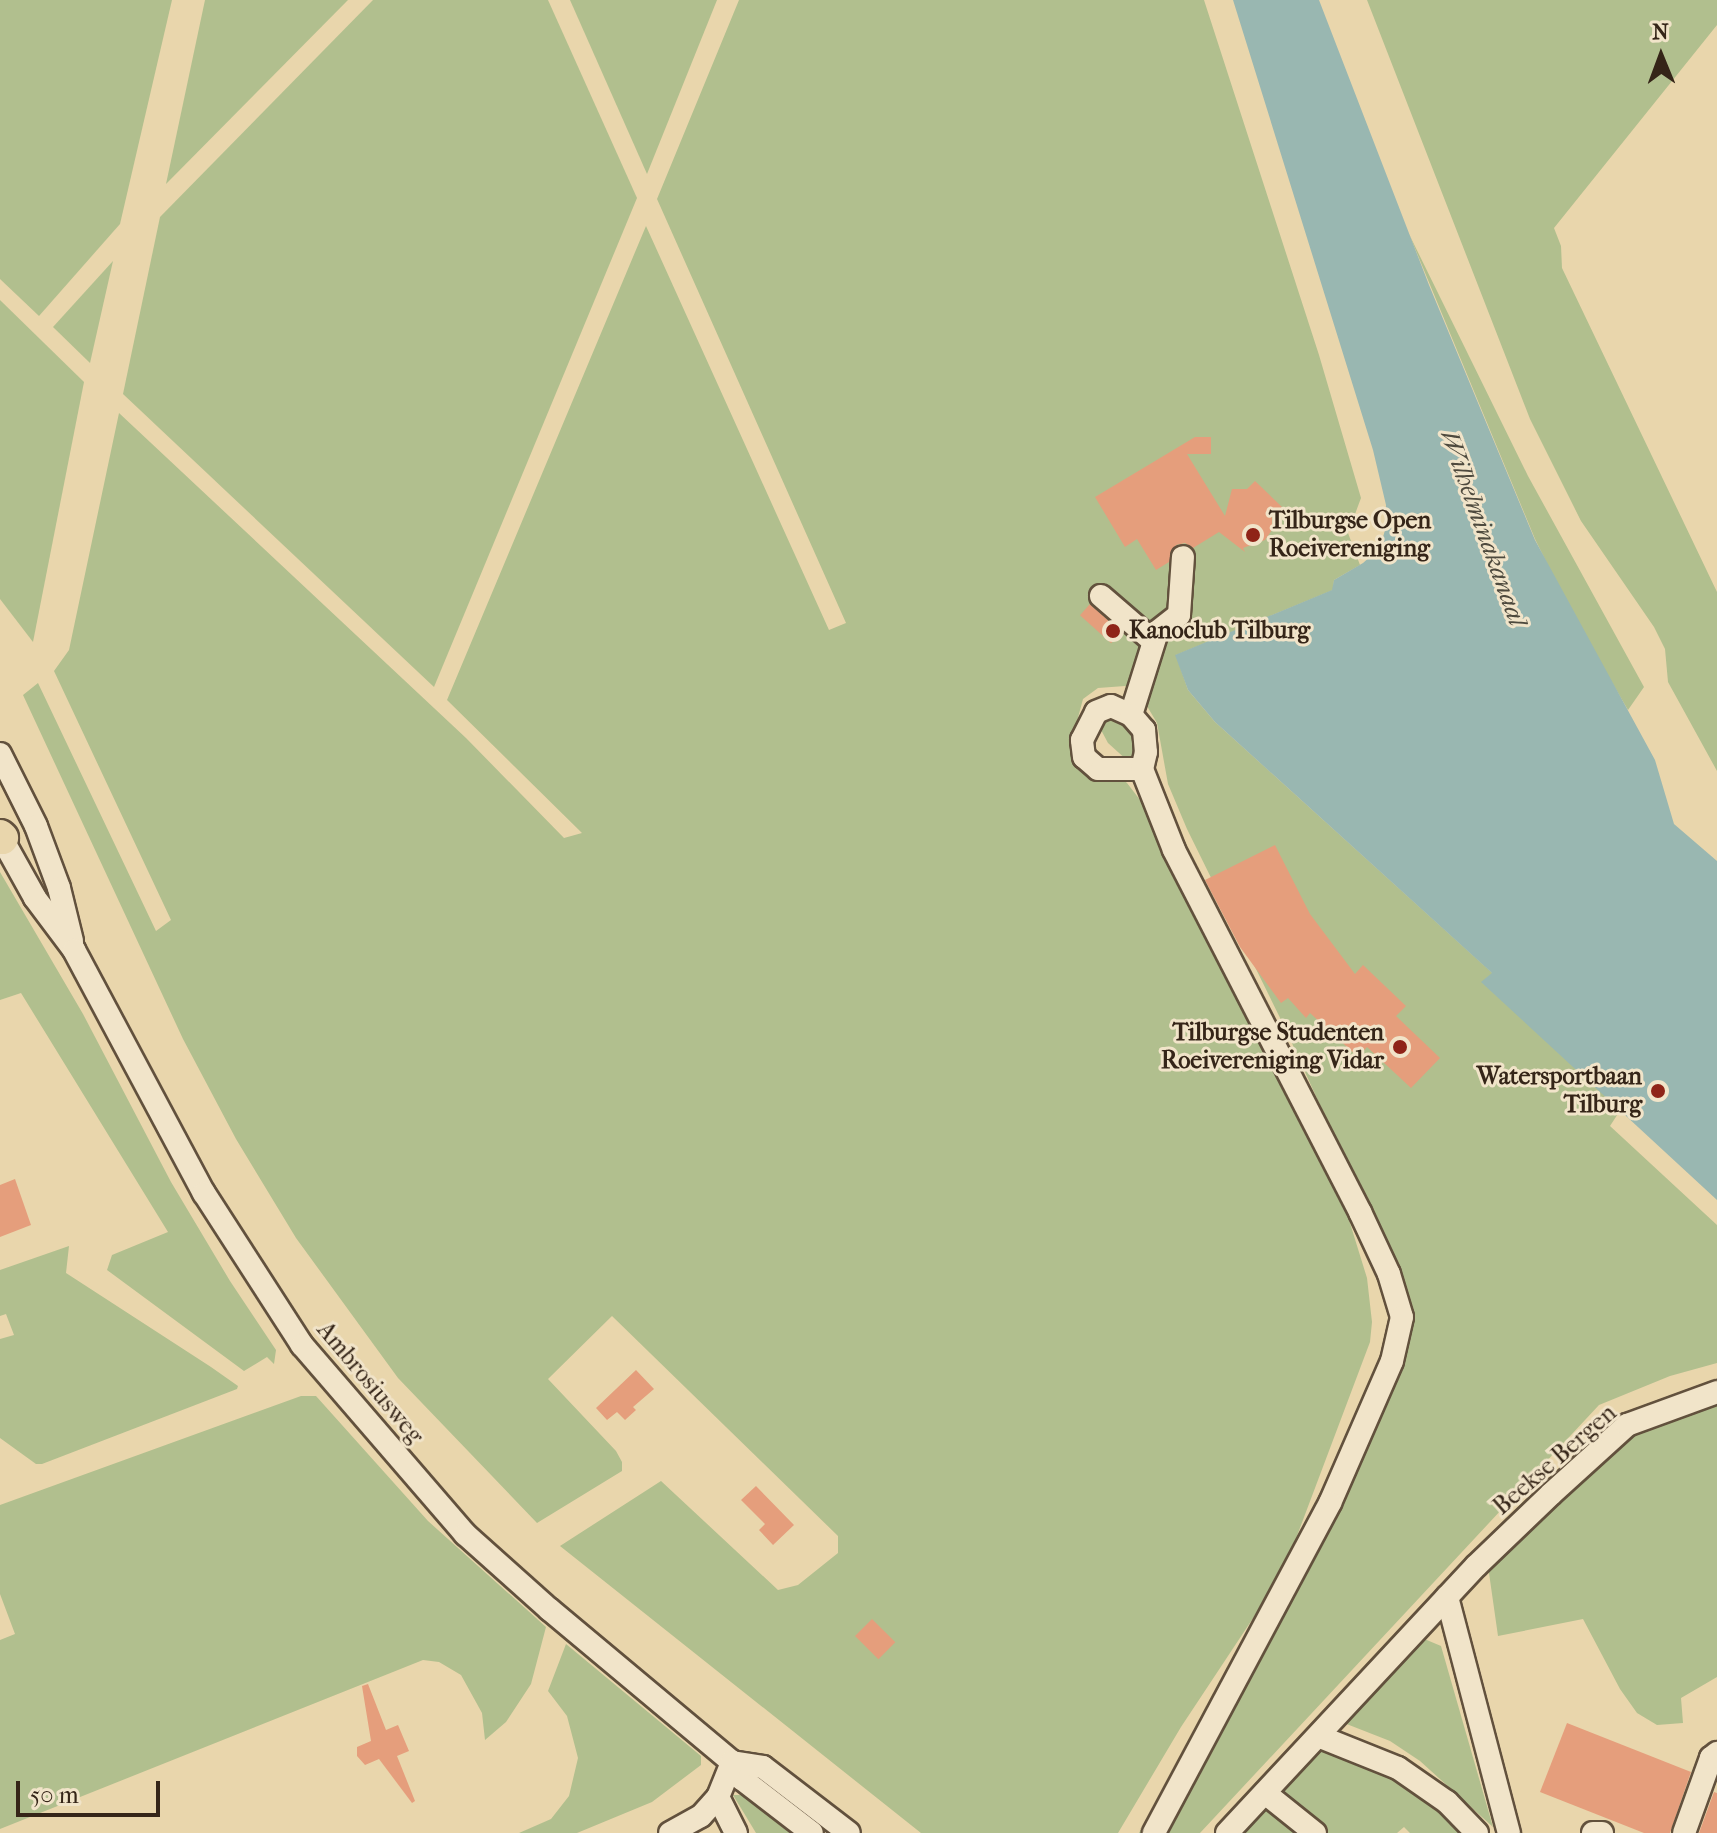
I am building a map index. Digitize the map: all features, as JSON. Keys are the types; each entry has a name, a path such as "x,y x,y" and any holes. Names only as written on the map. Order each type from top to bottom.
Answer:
{"street":[{"path":"1131,715 1157,632 1179,615 1183,557"},
{"path":"1101,596 1153,641"},
{"path":"1142,769 1098,769 1084,757 1082,740 1096,712 1111,706 1131,715 1144,730 1146,752 1142,769 1181,864 1360,1212 1389,1274 1402,1317 1392,1361 1330,1503 1154,1833"},
{"name":"Ambrosiusweg","path":"0,754 36,826 59,888 74,950"},
{"name":"Ambrosiusweg","path":"1,836 35,898 74,950 204,1193 302,1345 465,1534 549,1609 732,1762 742,1779 812,1833"},
{"name":"Beekse Bergen","path":"1227,1833 1447,1597 1551,1494 1627,1425 1717,1392"},
{"path":"1447,1597 1509,1833"},
{"path":"1318,1736 1398,1768 1447,1802 1477,1833"},
{"path":"1684,1833 1711,1758 1717,1753"},
{"path":"670,1833 701,1816 718,1797 732,1762"},
{"name":"Ambrosiusweg","path":"732,1762 763,1767 849,1833"},
{"path":"1265,1793 1315,1833"},
{"path":"718,1797 736,1833"},
{"path":"1593,1833 1602,1833"}],"green space":[{"path":"0,0 172,0 120,224 39,316 0,279"},
{"path":"205,0 348,0 166,184"},
{"path":"373,0 548,0 637,198 434,687 123,394 160,217"},
{"path":"570,0 717,0 647,174"},
{"path":"739,0 1204,0 1319,355 1361,498 1348,533 1360,565 1334,580 1333,590 1176,655 1188,690 1215,722 1614,1083 1623,1106 1610,1126 1717,1225 1717,1363 1670,1376 1599,1405 1200,1833 1139,1833 1181,1762 1265,1639 1386,1346 1389,1322 1384,1278 1348,1167 1286,1030 1187,829 1168,784 1157,723 1141,696 1125,686 1098,688 1083,699 1076,725 1093,752 1127,783 1177,848 1341,1194 1367,1278 1372,1322 1370,1342 1283,1573 1181,1727 1118,1833 921,1833 560,1546 661,1481 778,1590 798,1585 838,1553 838,1536 612,1316 548,1379 616,1451 622,1462 622,1471 537,1523 398,1378 296,1238 236,1139 183,1039 23,695 38,683 156,931 171,920 54,671 69,650 119,413 466,738 564,838 582,833 447,700 646,226 829,630 846,623 657,199"},
{"path":"1367,0 1717,0 1717,25 1554,228 1561,246 1562,268 1717,592 1717,771 1668,682 1665,649 1654,627 1581,521 1530,419"},
{"path":"1409,234 1528,476 1644,687 1628,710 1570,610 1535,539"},
{"path":"113,261 90,363 53,327"},
{"path":"0,300 84,382 33,642 0,599"},
{"path":"1125,708 1144,748 1129,762 1108,743 1100,728 1101,717"},
{"path":"0,872 83,1014 171,1182 230,1281 276,1350 274,1364 267,1357 244,1371 107,1270 112,1255 168,1232 21,993 0,1000"},
{"path":"69,1246 66,1273 211,1367 238,1386 237,1389 42,1464 36,1464 0,1438 0,1339 14,1335 6,1314 0,1316 0,1270"},
{"path":"301,1396 316,1396 428,1521 546,1627 531,1684 506,1722 485,1740 482,1713 461,1675 439,1662 423,1660 0,1829 0,1640 15,1634 0,1594 0,1505"},
{"path":"1717,1396 1717,1677 1681,1698 1683,1723 1657,1725 1637,1713 1620,1689 1583,1619 1498,1636 1488,1566 1594,1459 1648,1423"},
{"path":"1422,1638 1441,1646 1493,1827 1420,1761 1390,1741 1344,1723"},
{"path":"566,1644 701,1756 701,1765 652,1802 577,1833 519,1833 551,1819 569,1796 578,1758 567,1716 548,1691"},
{"path":"1327,1742 1430,1797 1465,1833 1410,1833 1404,1827 1397,1833 1243,1833"},
{"path":"733,1795 743,1795 790,1833 756,1833"}],"water":[{"name":"Wilhelminakanaal","path":"1233,0 1319,0 1429,285 1535,540 1655,760 1674,824 1717,861 1717,1200 1481,982 1492,973 1215,722 1188,690 1175,655 1332,590 1334,580 1363,563 1380,548 1385,530 1386,505 1373,450"}],"building":[{"path":"1195,437 1211,437 1211,454 1187,454 1225,516 1232,489 1247,489 1255,481 1282,507 1272,515 1272,530 1265,540 1243,548 1245,552 1219,532 1193,548 1185,543 1176,545 1169,562 1156,570 1137,539 1125,547 1095,497"},
{"path":"1090,604 1121,632 1111,643 1080,615"},
{"path":"1275,845 1310,914 1355,974 1363,965 1406,1006 1396,1016 1440,1058 1411,1088 1367,1047 1358,1057 1310,1013 1306,1018 1288,998 1281,1003 1240,947 1205,880"},
{"path":"15,1179 31,1225 0,1237 0,1185"},
{"path":"636,1370 654,1389 633,1407 636,1410 625,1420 617,1412 607,1420 596,1408"},
{"path":"756,1486 794,1525 773,1545 759,1530 765,1524 741,1500"},
{"path":"872,1619 895,1642 878,1659 855,1636"},
{"path":"368,1684 386,1730 398,1725 409,1751 397,1756 415,1801 412,1803 379,1759 365,1765 357,1756 357,1747 371,1741 362,1686"},
{"path":"1567,1723 1691,1772 1670,1833 1644,1833 1540,1792"},
{"path":"1714,1792 1717,1793 1717,1833 1699,1833"}],"place":[{"name":"Tilburgse Open Roeivereniging","path":"1253,535"},
{"name":"Kanoclub Tilburg","path":"1113,631"},
{"name":"Tilburgse Studenten Roeivereniging Vidar","path":"1400,1047"},
{"name":"Watersportbaan Tilburg","path":"1658,1091"}]}
